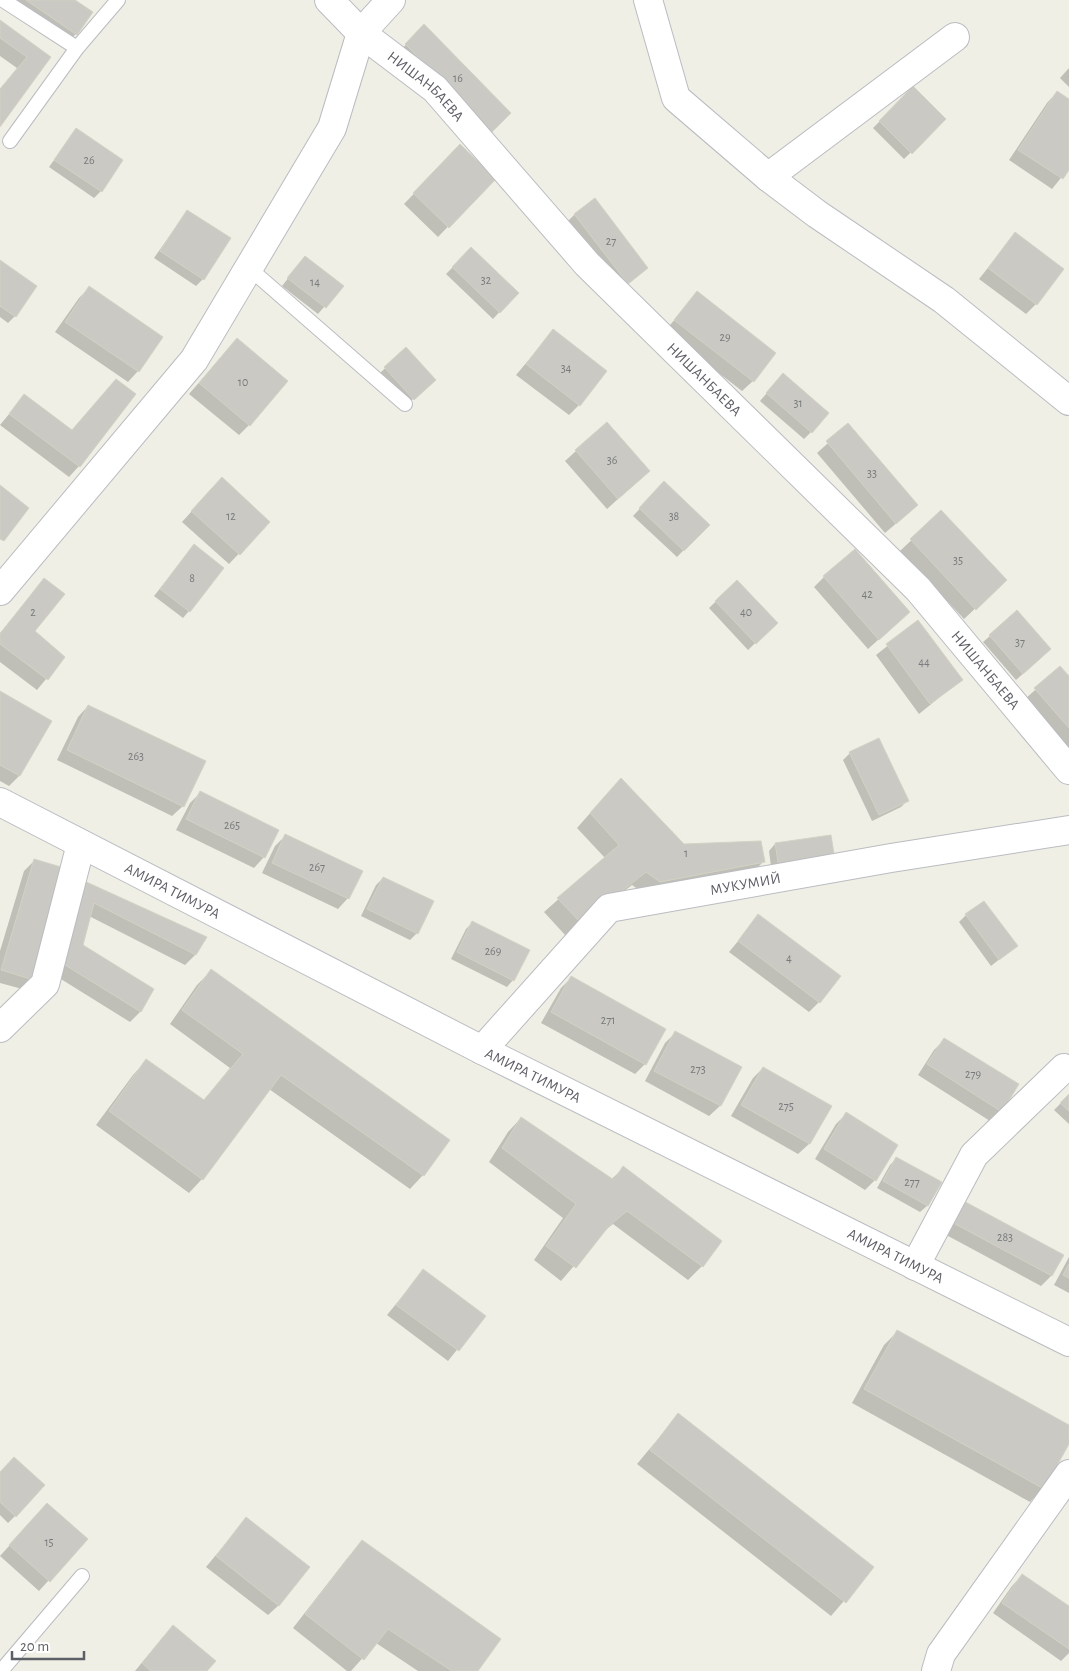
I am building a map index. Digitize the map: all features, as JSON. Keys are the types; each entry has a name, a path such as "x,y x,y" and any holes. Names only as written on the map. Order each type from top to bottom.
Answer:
{"street":[{"name":"НИШАНБАЕВА","path":"329,0 360,34 435,89 587,264 918,589 1069,770"},
{"path":"0,591 194,360 332,128 360,34 391,0"},
{"path":"648,0 676,98 768,177 817,214 944,300 1069,401"},
{"path":"768,177 955,36"},
{"name":"АМИРА ТИМУРА","path":"0,802 482,1050 1069,1342"},
{"name":"МУКУМИЙ","path":"482,1050 609,908 891,858 1069,830"},
{"path":"0,1028 45,984 81,844"},
{"path":"915,1266 974,1155 1064,1068"},
{"path":"936,1671 941,1654 1069,1474"}],"lane":[{"path":"3,0 77,48"},
{"path":"10,141 77,48 118,0"},
{"path":"249,268 405,404"},
{"path":"0,1671 82,1576"}],"building":[{"path":"26,0 75,0 93,12 77,35"},
{"path":"0,20 51,57 0,127 0,89 27,57 0,38"},
{"path":"424,24 511,113 492,132 405,44"},
{"path":"913,86 946,119 912,154 879,121"},
{"path":"1057,91 1069,99 1069,170 1063,179 1018,150"},
{"path":"76,128 123,160 102,192 54,160"},
{"path":"460,144 496,179 449,228 413,193"},
{"path":"595,198 648,268 628,284 574,214"},
{"path":"187,210 231,238 204,280 160,251"},
{"path":"1015,232 1064,269 1037,305 988,268"},
{"path":"471,247 519,293 500,313 452,267"},
{"path":"305,256 344,286 326,308 287,278"},
{"path":"0,260 37,286 16,317 0,306"},
{"path":"89,286 163,337 139,372 65,322"},
{"path":"697,291 776,353 754,382 674,320"},
{"path":"553,329 607,371 580,406 526,364"},
{"path":"237,338 288,381 250,426 199,383"},
{"path":"406,347 436,380 414,400 384,367"},
{"path":"783,373 829,413 812,433 766,393"},
{"path":"116,379 136,394 80,467 9,414 24,394 72,430"},
{"path":"607,422 650,471 618,499 575,450"},
{"path":"848,423 918,505 896,524 826,441"},
{"path":"222,477 270,522 240,555 191,511"},
{"path":"664,481 710,525 684,551 639,508"},
{"path":"0,485 29,508 4,541 0,539"},
{"path":"941,510 1007,580 976,610 910,539"},
{"path":"194,544 224,568 190,612 160,589"},
{"path":"855,549 910,612 879,640 823,576"},
{"path":"44,578 65,594 35,631 65,657 48,680 0,644 0,634"},
{"path":"737,580 778,623 756,644 715,601"},
{"path":"1017,610 1051,649 1023,674 989,635"},
{"path":"918,620 963,680 930,704 886,644"},
{"path":"1060,666 1069,676 1069,728 1034,688"},
{"path":"0,691 52,721 20,776 0,765"},
{"path":"88,705 206,761 184,807 67,750"},
{"path":"879,738 909,801 879,815 849,752"},
{"path":"621,778 684,844 761,841 765,862 660,882 646,872 581,923 557,898 619,845 590,813"},
{"path":"200,791 279,830 265,858 186,819"},
{"path":"285,834 363,871 349,899 272,863"},
{"path":"831,835 835,860 779,868 775,843"},
{"path":"34,859 71,870 37,981 1,970"},
{"path":"383,877 434,901 418,934 367,909"},
{"path":"82,880 207,937 196,955 94,903 83,945 154,989 141,1012 57,960"},
{"path":"984,901 1018,946 999,960 965,914"},
{"path":"758,914 841,976 820,1003 738,941"},
{"path":"472,921 530,950 514,981 457,952"},
{"path":"211,969 450,1140 424,1176 281,1075 203,1180 109,1111 146,1059 204,1100 243,1054 182,1010"},
{"path":"571,976 666,1029 646,1065 551,1012"},
{"path":"675,1031 742,1067 721,1106 654,1071"},
{"path":"944,1038 1019,1084 1002,1112 927,1064"},
{"path":"763,1067 832,1106 810,1144 741,1105"},
{"path":"1069,1094 1069,1111 1060,1103"},
{"path":"846,1112 898,1145 876,1181 824,1149"},
{"path":"521,1117 614,1180 623,1166 722,1241 703,1267 627,1211 609,1226 576,1268 546,1246 576,1204 502,1148"},
{"path":"896,1157 942,1182 928,1206 883,1181"},
{"path":"958,1198 1064,1255 1052,1276 946,1219"},
{"path":"1069,1264 1069,1278 1063,1275"},
{"path":"423,1269 486,1316 459,1351 396,1305"},
{"path":"897,1330 1069,1425 1069,1444 1044,1489 864,1389"},
{"path":"678,1413 874,1567 846,1603 650,1450"},
{"path":"14,1457 45,1485 16,1517 0,1502 0,1472"},
{"path":"47,1503 88,1539 50,1582 9,1545"},
{"path":"246,1517 310,1567 279,1606 216,1556"},
{"path":"362,1540 501,1639 478,1671 452,1671 388,1629 364,1660 305,1614"},
{"path":"1022,1574 1069,1606 1069,1649 1002,1603"},
{"path":"173,1625 216,1661 207,1671 151,1671 142,1663"}]}
